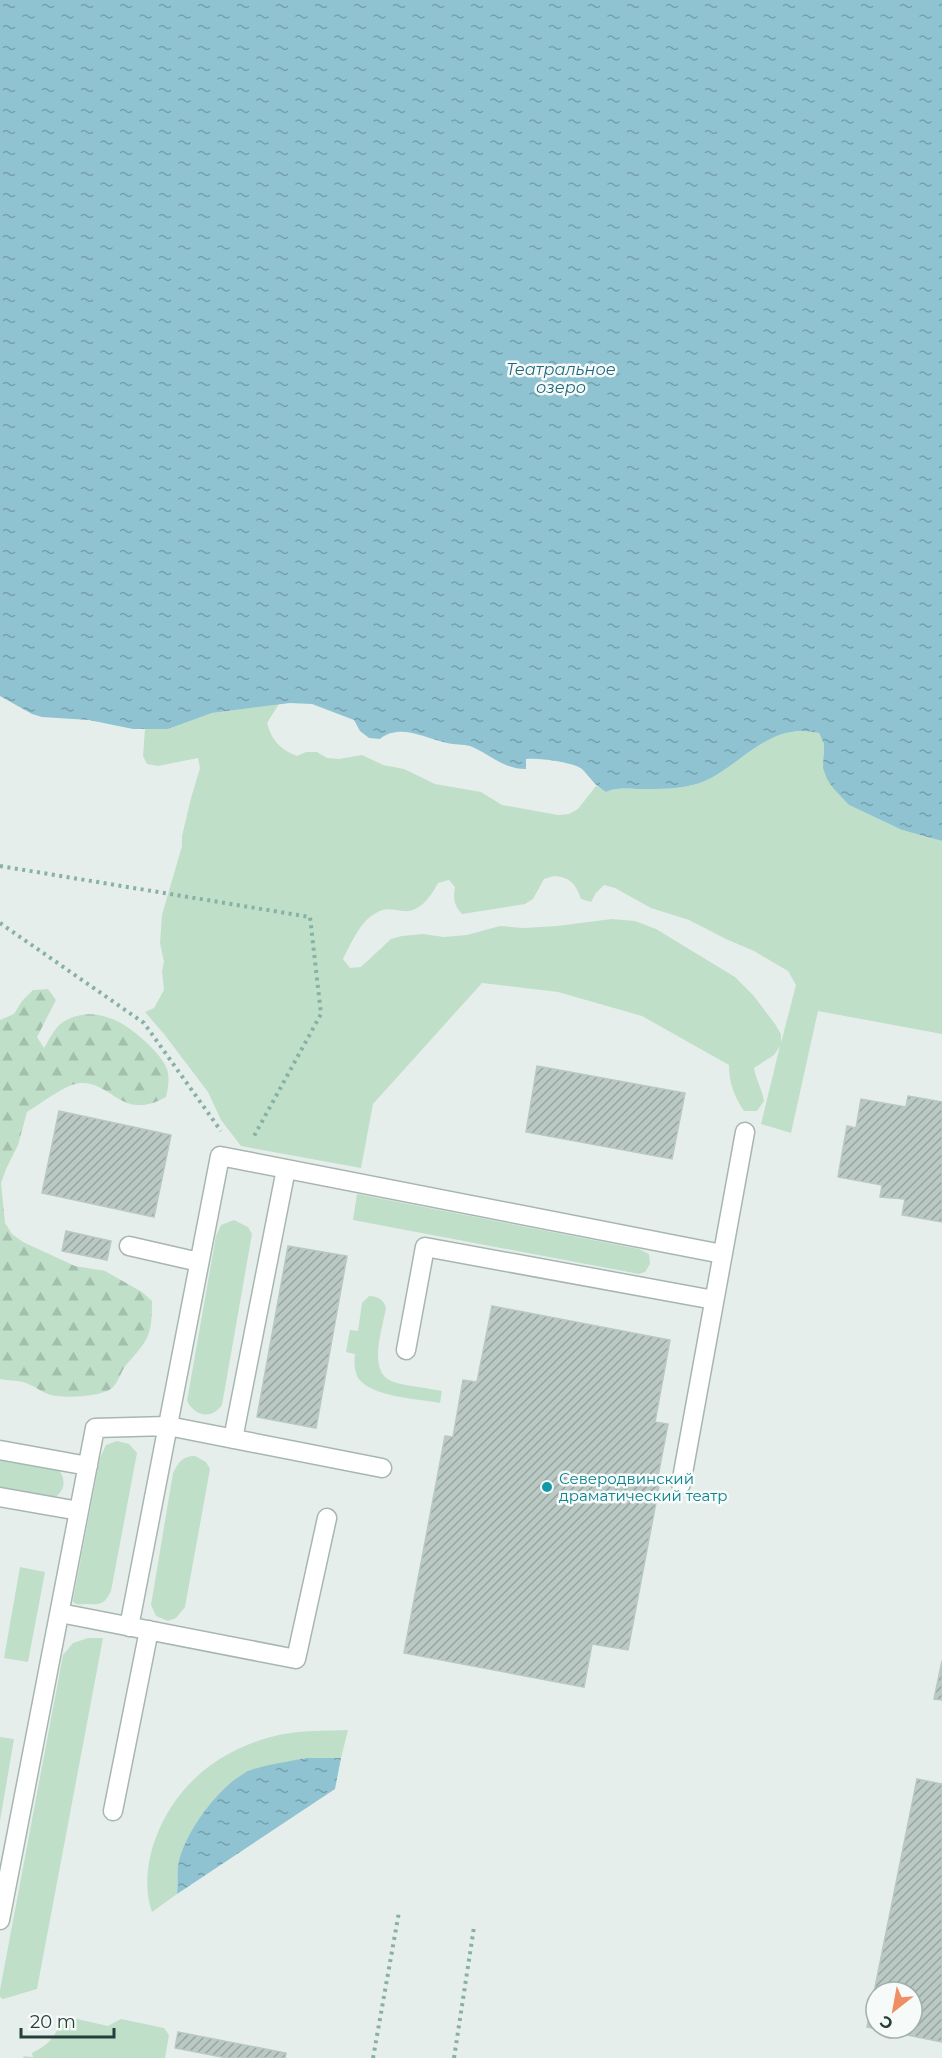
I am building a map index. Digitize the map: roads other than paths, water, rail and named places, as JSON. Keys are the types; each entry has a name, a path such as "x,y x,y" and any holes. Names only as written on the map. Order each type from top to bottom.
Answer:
{"lane":[{"path":"681,1484 745,1132"},
{"path":"129,1627 220,1156 722,1254"},
{"path":"233,1439 286,1169"},
{"path":"129,1246 200,1262"},
{"path":"406,1350 424,1247 714,1300"},
{"path":"0,1920 95,1428 168,1426 382,1468"},
{"path":"0,1450 88,1466"},
{"path":"0,1497 79,1511"},
{"path":"60,1613 296,1659 327,1518"},
{"path":"113,1811 149,1630"}],"water":[{"name":"Театральное озеро","path":"0,0 942,0 942,841 902,830 849,805 827,779 823,768 824,744 819,733 802,731 772,738 719,773 697,784 671,788 614,789 606,792 582,769 571,764 526,759 526,769 510,767 470,746 450,744 412,733 396,732 380,739 369,738 360,731 354,720 312,704 290,703 212,713 168,729 133,729 89,720 42,717 0,696"},
{"path":"306,1758 341,1758 335,1789 177,1894 181,1853 195,1825 216,1797 239,1776 251,1770"}],"place":[{"name":"Северодвинский драматический театр","path":"547,1487"}]}
